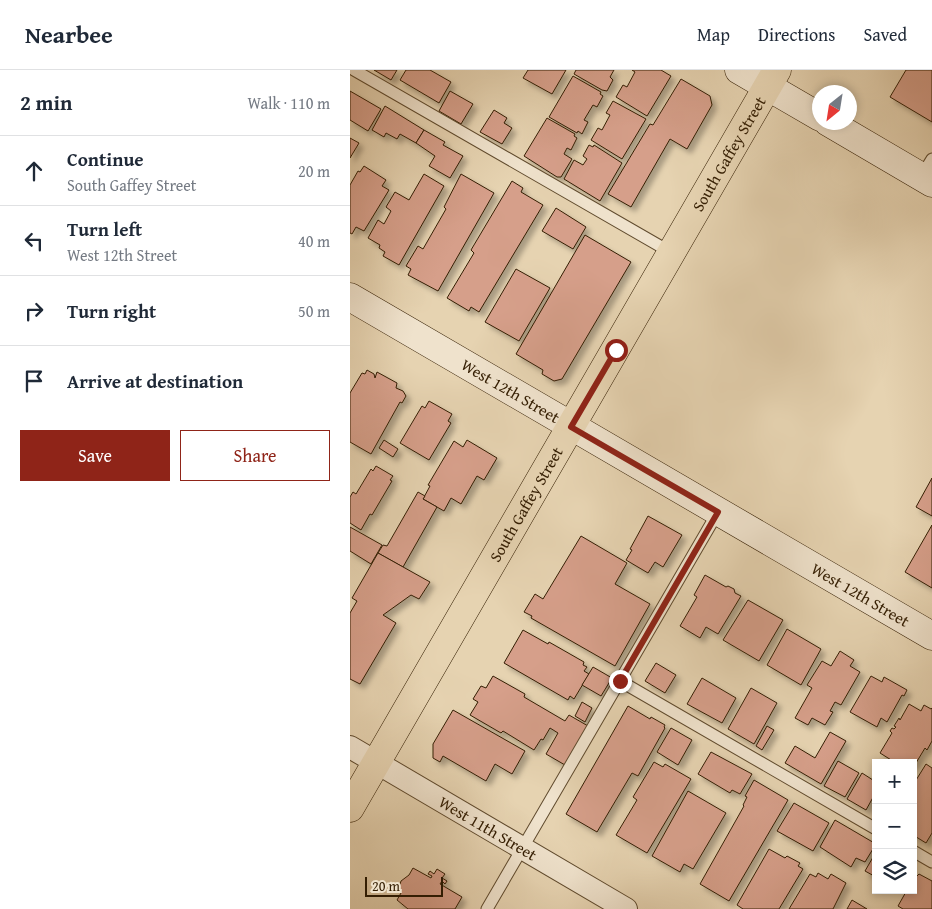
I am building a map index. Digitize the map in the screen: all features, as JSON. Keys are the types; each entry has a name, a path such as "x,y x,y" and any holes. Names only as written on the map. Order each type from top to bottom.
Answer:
{"main road":[{"name":"South Gaffey Street","path":"350,808 772,78"}],"street":[{"path":"739,70 772,78 812,110"},
{"path":"844,130 928,173"},
{"name":"West 12th Street","path":"350,297 932,636"},
{"name":"West 11th Street","path":"350,747 626,909"}],"lane":[{"path":"354,70 672,253"},
{"path":"487,909 718,512"},
{"path":"620,681 872,827"},
{"path":"917,853 932,862"}],"building":[{"path":"374,70 397,70 391,80"},
{"path":"406,70 430,70 451,82 439,103 400,80"},
{"path":"528,70 566,70 552,94 523,78"},
{"path":"576,70 614,70 610,77 613,80 607,91 602,90 574,74"},
{"path":"632,70 661,70 671,76 647,116 616,97 623,85 627,87 635,72"},
{"path":"906,70 932,70 932,122 890,97"},
{"path":"573,76 601,92 600,94 603,96 597,107 593,105 584,120 588,122 582,134 549,117"},
{"path":"681,79 710,96 712,105 687,149 670,139 631,207 608,194 650,124 653,125"},
{"path":"350,91 381,109 368,131 350,120"},
{"path":"450,91 473,104 461,124 439,111"},
{"path":"613,101 646,119 622,159 591,140 598,128 602,130 610,115 606,113"},
{"path":"385,106 424,130 416,143 400,134 397,139 386,133 384,137 372,130"},
{"path":"494,110 507,118 504,123 512,128 502,144 480,132"},
{"path":"547,118 575,134 574,136 577,138 571,150 567,148 564,154 572,159 561,177 557,177 524,156"},
{"path":"424,130 445,142 443,145 463,156 450,178 429,166 435,156 416,143"},
{"path":"350,138 359,143 350,158"},
{"path":"589,145 593,147 594,145 622,163 600,201 564,179 574,160 583,165 587,159 583,156"},
{"path":"364,166 386,180 382,186 389,190 364,231 356,227 352,234 350,233 350,185 358,171 360,172"},
{"path":"424,174 444,186 399,265 383,256 385,252 379,248 380,245 368,238 378,220 384,224 391,211 386,207 395,192 409,200"},
{"path":"461,174 494,193 438,291 408,275 411,269 406,266 418,246 423,249 446,209 444,207"},
{"path":"512,181 523,188 521,192 543,205 479,312 471,307 469,311 447,298 474,253 471,250"},
{"path":"556,208 586,227 573,249 542,231"},
{"path":"585,235 631,262 562,379 554,381 542,374 543,370 516,354"},
{"path":"516,269 550,288 519,341 485,322"},
{"path":"367,370 374,374 375,378 377,372 397,383 396,388 403,391 406,396 402,403 400,402 371,454 350,442 350,393 362,373 365,374"},
{"path":"429,401 452,414 448,421 451,423 429,460 400,443 422,406 425,408"},
{"path":"384,440 398,449 393,457 379,448"},
{"path":"467,440 497,458 484,480 477,476 461,504 451,498 444,511 423,499 430,486 428,485 454,441 463,447"},
{"path":"376,466 393,476 390,480 392,481 361,530 350,523 350,497 353,492 356,494 371,469 373,471"},
{"path":"932,478 932,516 916,507"},
{"path":"418,492 425,496 423,499 437,507 403,567 378,553 383,545 387,546"},
{"path":"648,516 682,535 663,567 655,562 648,573 626,560"},
{"path":"932,525 932,588 905,572"},
{"path":"350,527 382,545 371,564 350,551"},
{"path":"581,536 627,563 615,584 650,604 615,666 531,618 532,616 524,612 535,594 543,599"},
{"path":"378,553 430,582 419,599 411,595 383,615 396,623 360,684 350,679 350,613 357,601 352,598"},
{"path":"705,575 726,587 734,589 735,593 741,596 718,634 706,627 700,638 680,626 697,597 694,595"},
{"path":"748,600 783,620 759,661 723,640"},
{"path":"787,629 821,649 801,685 767,665"},
{"path":"523,630 584,662 583,665 587,667 584,671 589,674 574,699 570,696 568,700 504,663"},
{"path":"840,651 854,660 850,666 860,672 841,705 835,702 830,711 833,712 825,725 812,718 808,725 795,718 812,688 807,685 822,661 831,666"},
{"path":"656,663 676,675 665,693 645,681"},
{"path":"593,667 612,678 601,696 582,685"},
{"path":"493,676 525,694 524,697 565,721 569,715 588,726 565,765 546,754 558,733 550,728 534,750 503,731 501,733 470,715 478,702 473,699 481,686 486,688"},
{"path":"871,676 882,682 884,677 907,690 904,696 902,695 887,722 881,718 877,727 850,712"},
{"path":"702,678 736,698 722,723 687,704"},
{"path":"751,688 777,703 754,744 728,729"},
{"path":"582,702 592,708 585,722 575,716"},
{"path":"909,704 921,711 924,705 932,708 932,741 917,761 917,759 890,759 880,753 892,733 890,731 896,727 894,726 899,718 900,720"},
{"path":"628,706 650,719 651,717 665,725 665,728 638,776 632,773 597,832 566,814"},
{"path":"453,710 525,751 512,774 495,764 486,781 443,756 440,762 433,758 433,744"},
{"path":"767,726 774,730 762,750 756,746"},
{"path":"671,728 692,740 678,765 657,752"},
{"path":"830,732 846,741 821,784 785,763 795,746 815,758"},
{"path":"711,752 752,774 740,794 732,790 730,793 698,774"},
{"path":"838,761 859,773 845,797 824,786"},
{"path":"654,762 663,767 665,764 691,779 647,853 616,835 637,800 633,797"},
{"path":"926,764 932,768 932,833 926,843 917,837 917,779"},
{"path":"862,773 872,779 872,799 866,810 847,799"},
{"path":"754,780 788,800 729,901 700,884 744,806 747,797 745,796"},
{"path":"688,791 726,813 693,869 684,864 680,872 652,856"},
{"path":"794,803 829,823 813,851 777,831"},
{"path":"835,820 872,842 872,851 865,862 856,858 851,867 820,847"},
{"path":"769,849 785,858 787,856 800,863 798,866 803,869 779,909 743,909 737,905"},
{"path":"872,859 872,875 865,871"},
{"path":"413,868 431,878 432,876 428,874 430,871 434,874 437,869 445,874 442,878 447,881 445,884 442,881 440,884 462,897 455,909 408,909 397,900 401,893 398,891 401,881 409,875"},
{"path":"818,873 828,879 831,874 846,883 833,909 789,909 810,874 816,877"},
{"path":"919,874 932,881 932,909 903,909 898,906 905,894 917,894 917,876"},
{"path":"852,900 867,909 847,909"}],"route":[{"path":"616,350 571,427 718,512 620,681"}]}
